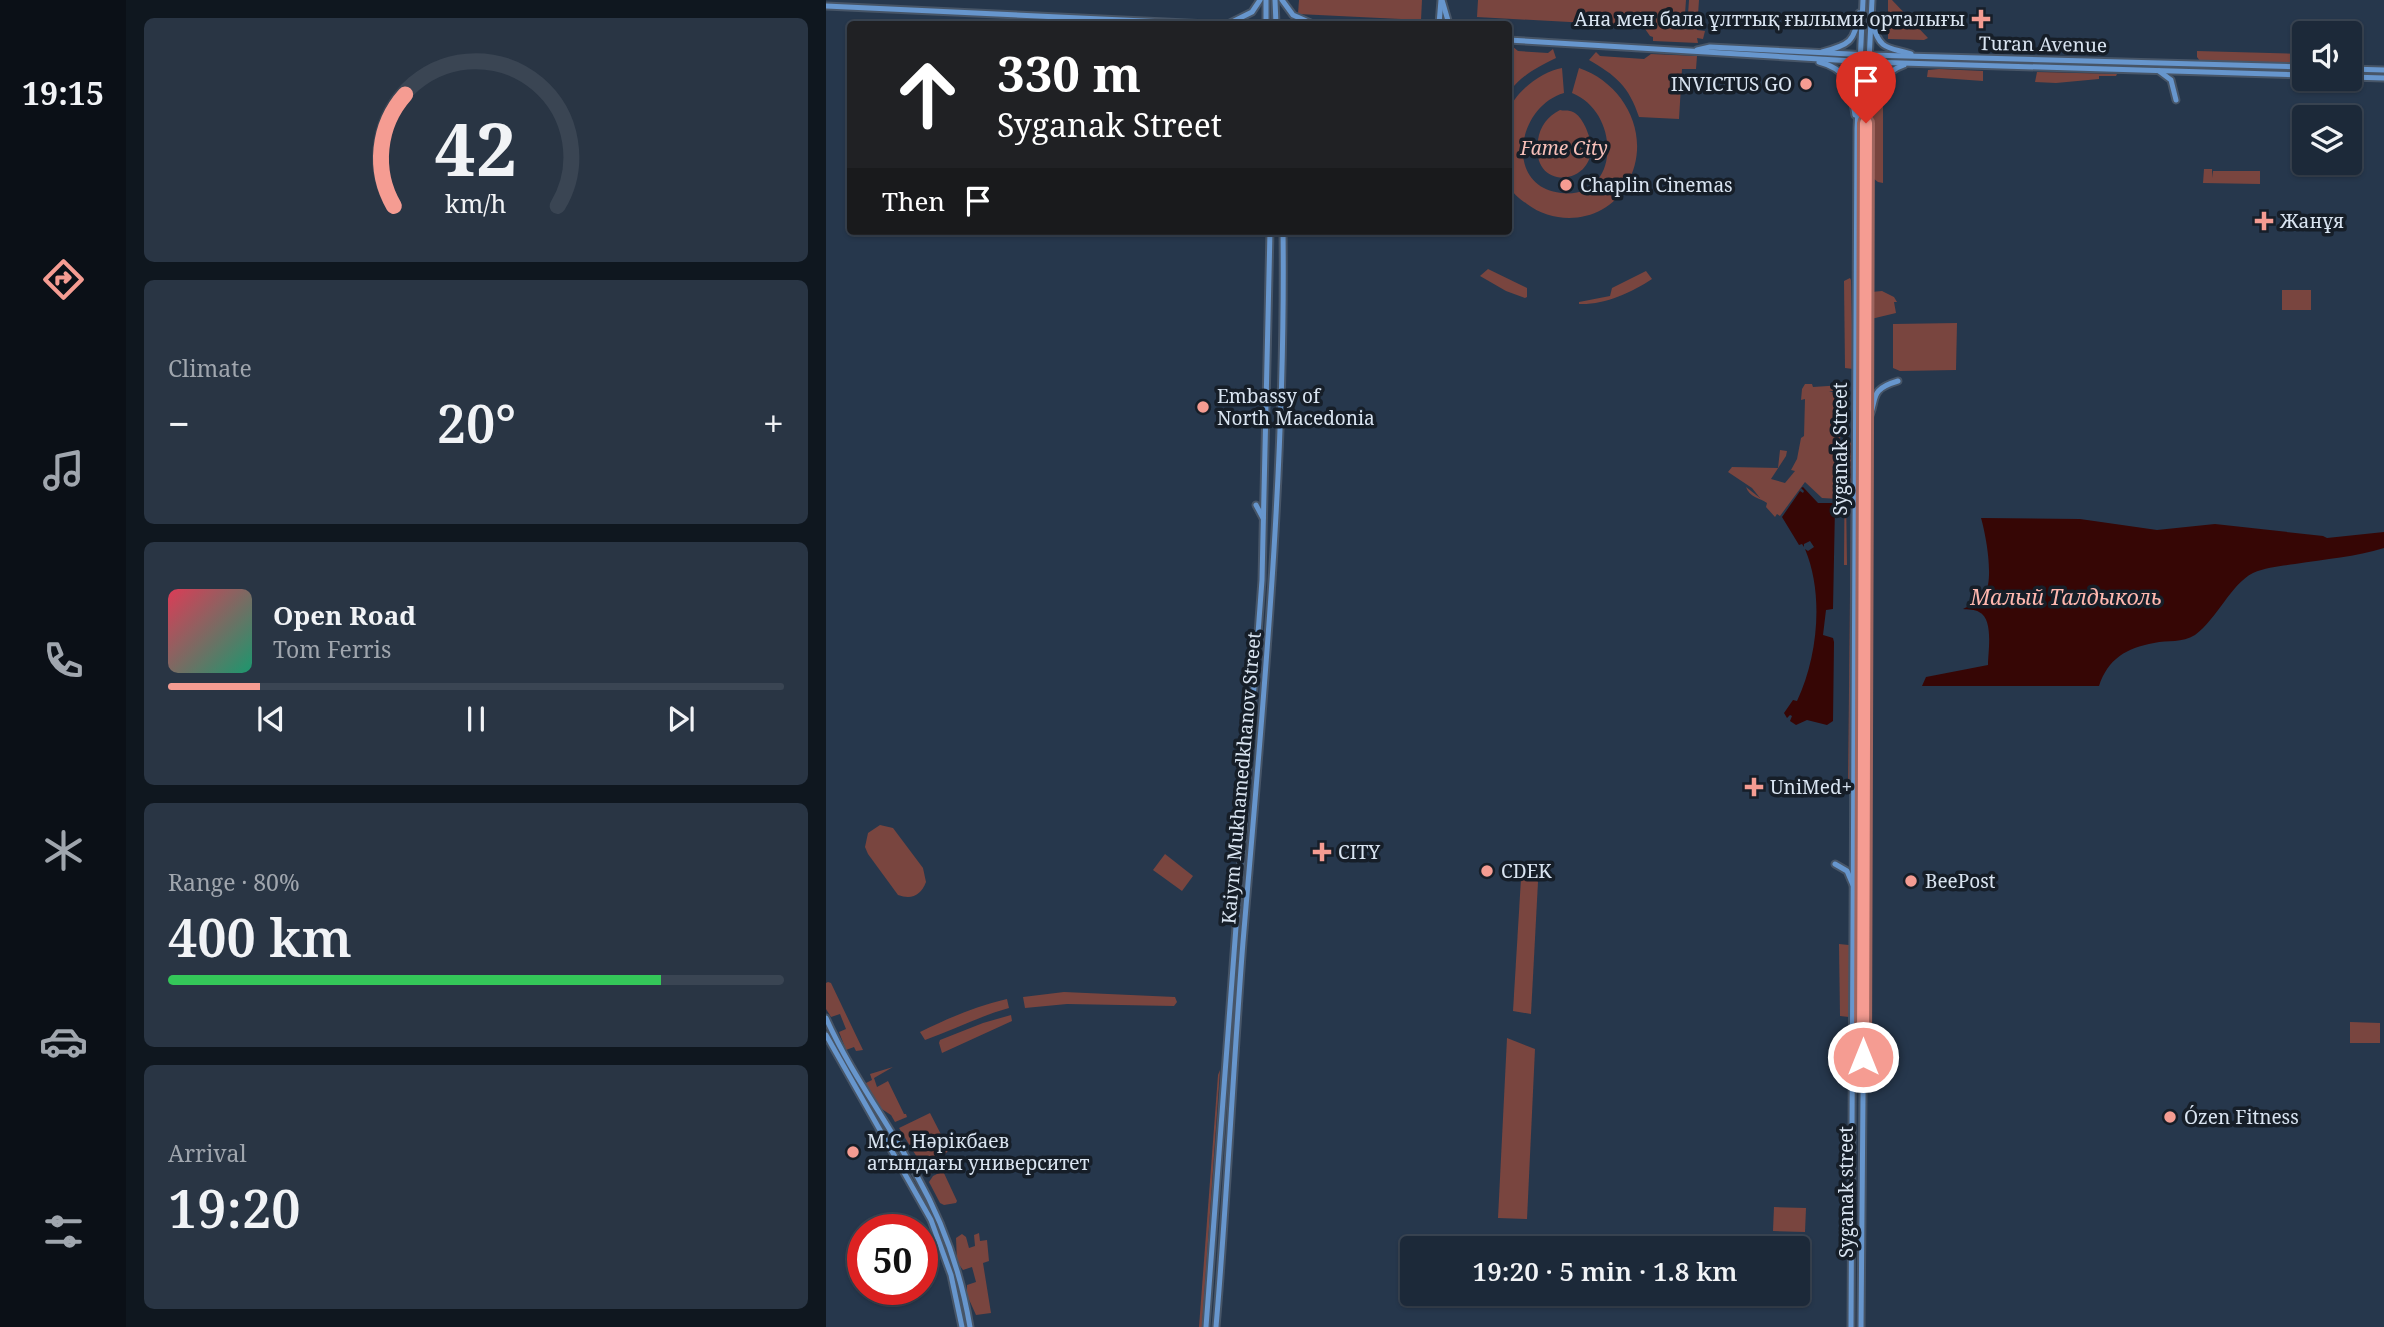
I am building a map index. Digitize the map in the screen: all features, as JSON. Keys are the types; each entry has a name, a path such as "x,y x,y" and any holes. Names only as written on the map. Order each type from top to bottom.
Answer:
{"main road":[{"path":"1234,21 1252,12 1260,0"},
{"path":"1266,0 1266,21"},
{"path":"1275,0 1276,21"},
{"path":"1282,0 1293,15 1306,21"},
{"path":"1439,21 1441,0"},
{"path":"1441,0 1447,21"},
{"path":"1816,53 1840,47 1851,41 1857,29 1862,0"},
{"name":"Syganak Street","path":"1854,996 1857,129 1862,0"},
{"name":"Syganak Street","path":"1863,1004 1866,123 1872,0"},
{"path":"826,6 1144,21"},
{"path":"1871,18 1877,38 1883,45 1917,57"},
{"name":"Turan Avenue","path":"1512,40 1816,53 1908,63 2292,75"},
{"name":"Turan Avenue","path":"1697,50 1709,54 1801,59 1860,58"},
{"name":"Turan Avenue","path":"1869,59 1917,57 2292,67"},
{"path":"1801,59 1833,67 1845,77 1851,90 1857,129"},
{"path":"1866,123 1881,81 1887,73 1908,63"},
{"path":"2362,69 2384,70"},
{"path":"2160,71 2171,80 2176,100"},
{"path":"2362,77 2384,78"},
{"name":"Kaiym Mukhamedkhanov Street","path":"1206,1327 1253,702 1264,519 1270,235"},
{"name":"Kaiym Mukhamedkhanov Street","path":"1216,1327 1239,994 1272,587 1279,432 1283,235"},
{"path":"1865,424 1872,415 1875,395 1881,386 1898,381"},
{"path":"1260,400 1267,392"},
{"path":"1256,505 1264,519"},
{"path":"1835,864 1847,871 1855,888"},
{"path":"1854,996 1858,1003 1863,1004"},
{"name":"Syganak street","path":"1851,1327 1854,996"},
{"name":"Syganak street","path":"1861,1327 1863,1004"},
{"path":"826,1018 848,1062 917,1175 937,1216 953,1256 970,1327"},
{"path":"1853,1030 1859,1031 1863,1039"},
{"path":"826,1035 931,1220 951,1275 962,1327"},
{"path":"1852,1235 1855,1242 1861,1243"},
{"path":"1852,1255 1859,1258 1861,1266"}],"green space":[{"path":"1299,0 1422,0 1421,20 1298,14"},
{"path":"1478,0 1686,0 1684,28 1687,29 1689,0 1699,0 1697,30 1705,31 1703,39 1697,38 1698,43 1653,41 1653,37 1643,26 1477,17"},
{"path":"1888,0 1892,0 1928,38 1888,39"},
{"path":"1512,46 1518,51 1548,53 1553,49 1556,58 1519,81 1512,89"},
{"path":"2197,51 2292,54 2292,64 2200,61"},
{"path":"1596,52 1600,56 1644,59 1651,54 1697,56 1696,69 1682,69 1679,119 1639,117 1631,97 1620,82 1589,60"},
{"path":"1562,68 1564,93 1548,101 1535,114 1527,129 1523,146 1524,162 1531,177 1543,188 1561,193 1580,192 1595,183 1604,170 1606,135 1600,118 1588,103 1572,93 1579,68 1610,86 1622,100 1636,131 1637,149 1627,184 1607,206 1581,217 1567,218 1540,212 1512,190 1512,104 1529,85"},
{"path":"1928,70 1983,71 1983,81 1927,77"},
{"path":"2037,72 2117,74 2099,76 2099,79 2056,83 2035,82"},
{"path":"1881,85 1883,183 1869,175 1870,120"},
{"name":"Fame City","path":"1560,110 1577,114 1589,136 1591,153 1586,165 1577,174 1566,177 1554,176 1544,170 1538,158 1541,130 1548,118"},
{"path":"2204,169 2212,169 2212,178 2213,171 2260,171 2260,184 2203,183"},
{"path":"1488,269 1527,288 1527,297 1506,291 1480,276"},
{"path":"1646,271 1652,279 1635,289 1608,300 1579,304 1610,296 1612,288"},
{"path":"1850,278 1853,369 1845,368 1844,281"},
{"path":"2282,290 2311,290 2311,310 2282,310"},
{"path":"1882,291 1894,297 1897,302 1894,302 1896,313 1871,319 1871,292"},
{"path":"1957,323 1956,370 1900,371 1893,368 1893,324"},
{"path":"1805,384 1812,384 1813,387 1843,385 1843,391 1829,391 1841,395 1839,499 1822,498 1805,482 1780,516 1777,514 1775,517 1766,507 1767,503 1752,495 1746,487 1760,498 1752,488 1728,472 1732,467 1778,468 1780,450 1787,451 1786,456 1771,479 1785,483 1795,471 1791,470 1804,436 1805,399 1801,400"},
{"path":"1845,438 1849,438 1852,447 1852,483 1846,494 1847,565 1844,565"},
{"path":"1853,495 1851,793 1848,788"},
{"path":"1870,540 1873,544 1872,740 1869,744"},
{"path":"880,825 893,828 923,868 926,882 915,895 898,895 868,854 865,847 868,833"},
{"path":"1165,854 1193,876 1182,891 1153,870"},
{"path":"1522,862 1539,863 1531,1014 1513,1011"},
{"path":"1839,944 1849,945 1849,1017 1840,1016"},
{"path":"828,982 831,983 863,1050 856,1051 854,1047 846,1050 839,1032 846,1029 840,1014 831,1017 826,1009"},
{"path":"1064,992 1175,997 1177,1002 1174,1006 1067,1004 1025,1008 1023,997"},
{"path":"1007,999 1009,1008 925,1040 920,1032 984,1005"},
{"path":"1011,1015 1012,1021 942,1053 940,1040"},
{"path":"2350,1022 2380,1023 2380,1043 2350,1043"},
{"path":"1507,1038 1535,1049 1527,1219 1498,1218"},
{"path":"893,1067 874,1078 877,1087 888,1081 906,1114 907,1117 895,1122 891,1115 877,1106 864,1084 872,1080 870,1074"},
{"path":"1220,1070 1202,1327 1199,1327 1218,1075"},
{"path":"930,1113 949,1150 941,1158 944,1167 928,1175 899,1128"},
{"path":"943,1171 956,1203 940,1203 929,1182 933,1176"},
{"path":"1774,1207 1806,1208 1805,1232 1773,1231"},
{"path":"979,1233 980,1241 987,1240 989,1261 983,1263 991,1313 976,1315 967,1295 967,1285 976,1282 972,1267 963,1270 957,1262 956,1238 962,1234 966,1237 969,1248 975,1246 974,1235"}],"water":[{"path":"1803,487 1818,503 1832,503 1835,506 1833,609 1826,610 1823,635 1833,638 1834,642 1833,721 1827,725 1807,720 1796,725 1790,721 1792,716 1787,718 1784,713 1793,700 1797,701 1804,684 1816,625 1815,586 1805,549 1808,551 1814,547 1810,541 1804,544 1804,547 1799,545 1782,517 1800,491 1803,493"},
{"name":"Малый Талдыколь","path":"1981,518 2080,519 2157,530 2215,524 2327,538 2384,532 2384,548 2253,573 2238,585 2195,635 2144,645 2119,656 2107,669 2099,686 1922,686 1926,677 1988,665 1987,621 1977,611 1963,609 1981,600 1988,587 1988,556"}],"place":[{"name":"Ана мен бала ұлттық ғылыми орталығы","path":"1981,19"},
{"name":"INVICTUS GO","path":"1806,84"},
{"name":"Chaplin Cinemas","path":"1566,185"},
{"name":"Жанұя","path":"2264,221"},
{"name":"Embassy of North Macedonia","path":"1203,407"},
{"name":"UniMed+","path":"1754,787"},
{"name":"CITY","path":"1322,852"},
{"name":"CDEK","path":"1487,871"},
{"name":"BeePost","path":"1911,881"},
{"name":"Ózen Fitness","path":"2170,1117"},
{"name":"М.С. Нәрікбаев атындағы университет","path":"853,1152"}],"route":[{"path":"1863,1057 1866,123"}]}
